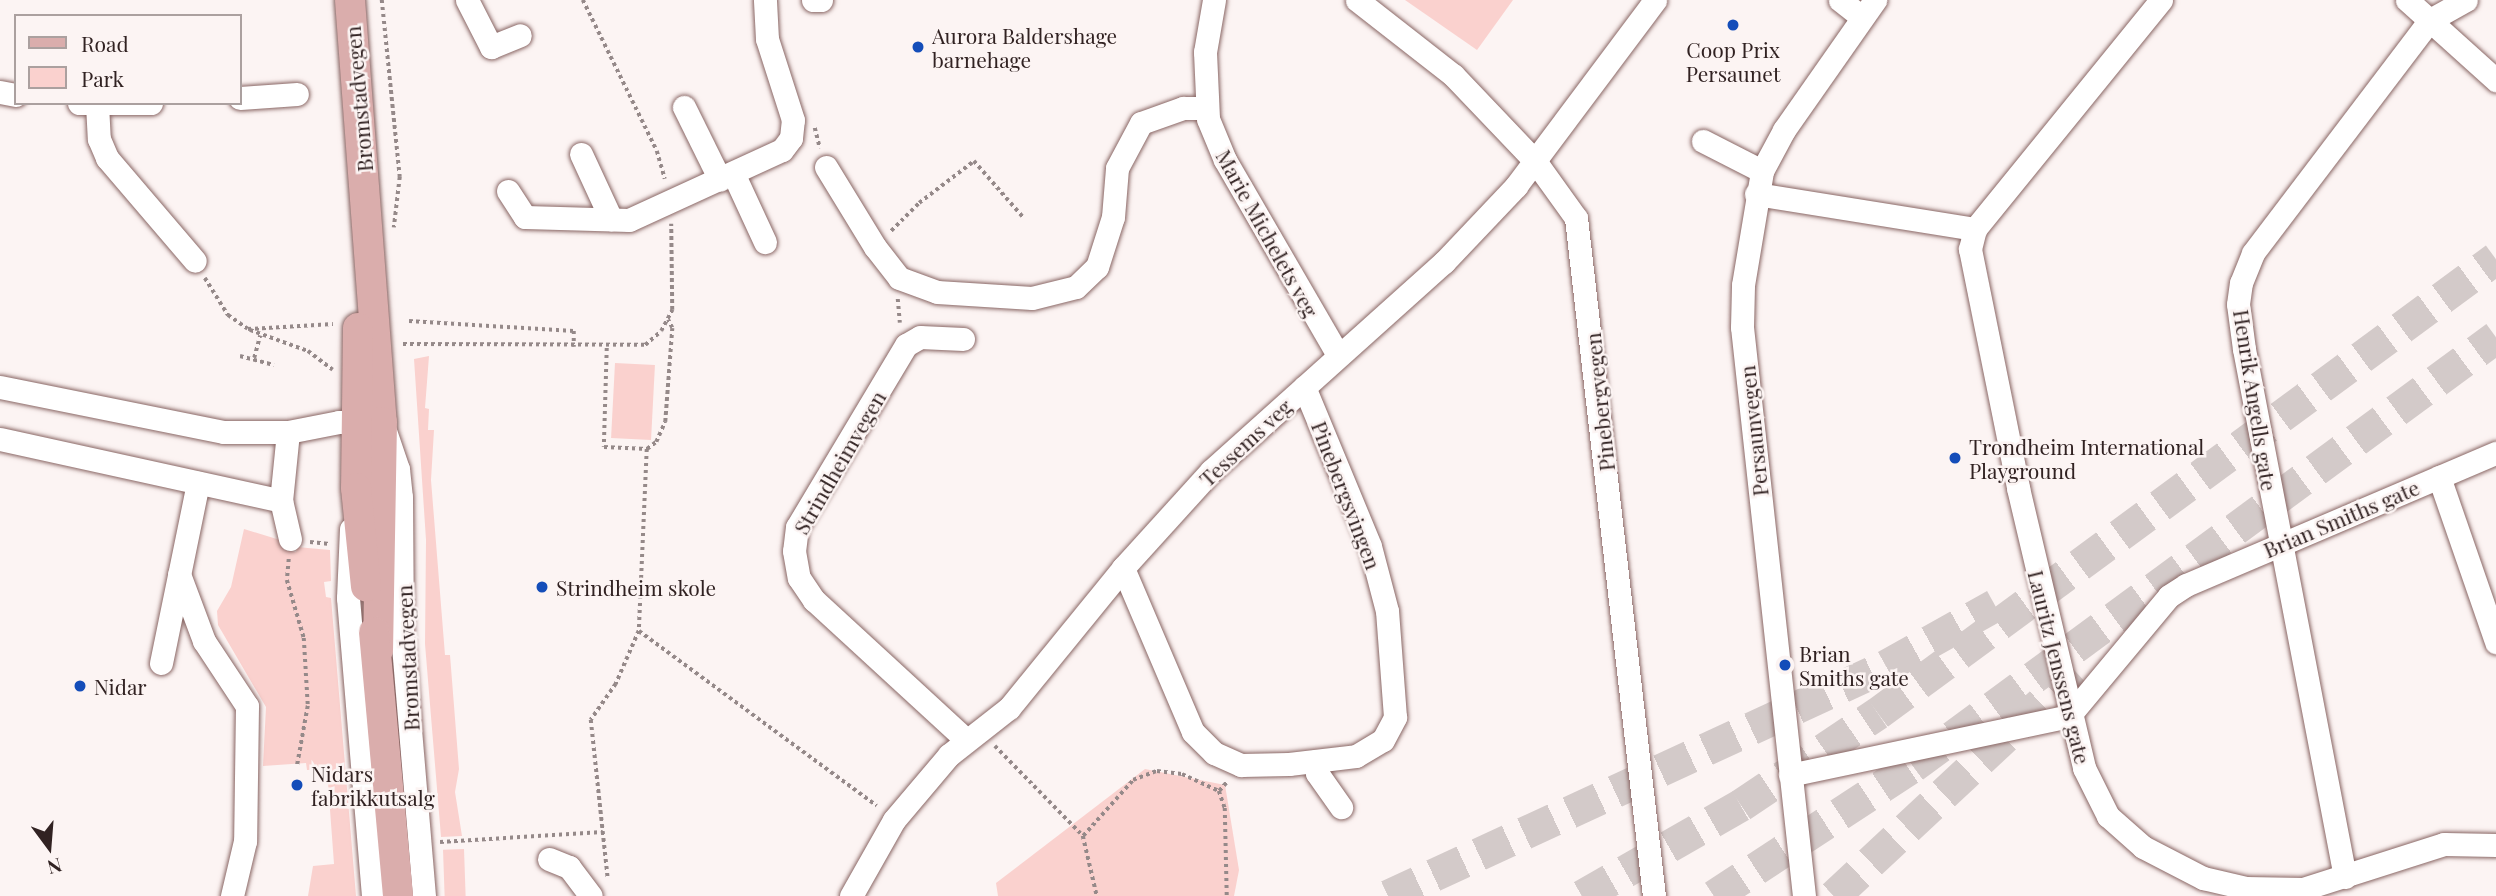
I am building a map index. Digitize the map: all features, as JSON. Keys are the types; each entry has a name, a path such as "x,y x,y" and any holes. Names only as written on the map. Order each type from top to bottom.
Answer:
{"main road":[{"name":"Bromstadvegen","path":"350,0 371,281 358,319 370,423 378,650 398,896"},
{"name":"Bromstadvegen","path":"370,423 356,488 368,600 378,650"}],"street":[{"path":"467,0 491,47 520,34"},
{"path":"508,191 525,217 642,217 782,150 793,130 791,107 765,28 765,0"},
{"path":"813,0 821,0"},
{"name":"Marie Michelets veg","path":"1214,0 1205,52 1207,108 1225,160 1338,355"},
{"name":"Pinebergvegen","path":"1357,0 1453,75 1535,161 1568,201 1580,234 1654,896"},
{"path":"1840,0 1869,9"},
{"path":"1756,194 1975,229 2161,0"},
{"path":"2407,0 2496,80"},
{"name":"Henrik Angells gate","path":"2345,877 2244,349 2238,304 2241,283 2253,253 2430,20 2466,0"},
{"name":"Tessems veg","path":"850,896 894,820 1009,708 1123,568 1211,471 1444,262 1535,161 1653,1"},
{"name":"Persaunvegen","path":"1804,896 1742,327 1742,285 1762,171 1784,131 1869,9"},
{"path":"242,98 298,94"},
{"path":"97,105 99,139 107,158 195,261"},
{"path":"684,107 765,242"},
{"path":"826,167 875,247 899,278 937,292 1032,298 1076,287 1097,267 1106,244 1117,168 1128,140 1141,124 1156,115 1207,108"},
{"path":"1703,141 1762,171"},
{"path":"581,154 611,219"},
{"name":"Lauritz Jenssens gate","path":"1975,229 1970,249 2069,716 2084,768 2108,816 2153,852 2203,878 2246,888 2303,889 2444,844 2496,845"},
{"path":"906,345 920,337 962,339"},
{"name":"Strindheimvegen","path":"906,345 797,527 795,563 814,600 977,740"},
{"path":"0,387 224,432 288,432 370,423"},
{"name":"Pinebergsvingen","path":"1241,765 1356,756 1383,740 1395,717 1395,682 1387,611 1370,546 1304,387"},
{"name":"Bromstadvegen","path":"370,423 398,469 401,497 402,634 424,896"},
{"path":"288,432 281,501 290,539"},
{"path":"0,439 281,501"},
{"name":"Brian Smiths gate","path":"2069,716 2169,596 2281,543 2496,453"},
{"path":"2439,477 2496,642"},
{"path":"162,663 198,484"},
{"name":"Bromstadvegen","path":"356,488 348,598 373,896"},
{"path":"1123,568 1192,732 1214,753 1241,765"},
{"path":"179,574 204,641 247,706 250,720 245,841 232,896"},
{"path":"1790,775 2069,716"},
{"path":"1317,761 1318,773 1341,807"},
{"path":"549,859 569,867 600,890"}],"path":[{"path":"382,0 389,87"},
{"path":"583,0 657,150 668,205 674,288 668,320 671,328 665,422 656,442 647,449 604,447 607,348"},
{"path":"875,247 919,202 974,161 1023,217"},
{"path":"195,261 219,304 248,329 260,336 308,351 340,378"},
{"path":"899,278 896,289 906,345"},
{"path":"401,344 607,348 645,345 668,320"},
{"path":"409,321 575,331 574,347"},
{"path":"248,329 340,324"},
{"path":"254,358 260,336"},
{"path":"240,356 274,365"},
{"path":"600,890 603,832 591,720 616,684 639,631 647,449"},
{"path":"290,539 287,580 304,638 308,706 297,767"},
{"path":"639,631 894,820"},
{"path":"977,740 1083,836 1097,896"},
{"path":"1219,791 1241,765"},
{"path":"1083,836 1133,780 1157,771 1182,774 1219,791 1225,808 1227,896"},
{"path":"431,842 603,832"}],"green space":[{"path":"1405,0 1513,0 1477,50"},
{"path":"429,356 425,408 429,409 428,430 434,430 431,480 445,655 450,655 459,769 455,792 462,836 441,837 425,644 426,540 414,359"},
{"path":"615,363 655,365 651,440 611,438"},
{"path":"244,529 280,540 284,550 296,552 297,547 330,550 331,581 324,582 326,597 331,598 356,896 308,896 313,866 334,864 327,769 307,770 306,763 263,766 266,707 218,625 217,611 231,587"},
{"path":"1145,769 1225,785 1239,870 1234,896 998,896 996,883"},
{"path":"464,849 466,896 445,896 443,850"}],"tunnel":[{"path":"1582,896 1741,805 1878,713 2496,258"},
{"path":"1714,896 1913,766 2496,337"},
{"path":"1388,896 1886,666 1995,605"},
{"path":"1834,896 2075,671"}],"place":[{"name":"Coop Prix Persaunet","path":"1733,25"},
{"name":"Aurora Baldershage barnehage","path":"918,47"},
{"name":"Trondheim International Playground","path":"1955,458"},
{"name":"Strindheim skole","path":"542,587"},
{"name":"Brian Smiths gate","path":"1785,665"},
{"name":"Nidar","path":"80,686"},
{"name":"Nidars fabrikkutsalg","path":"297,785"}]}
